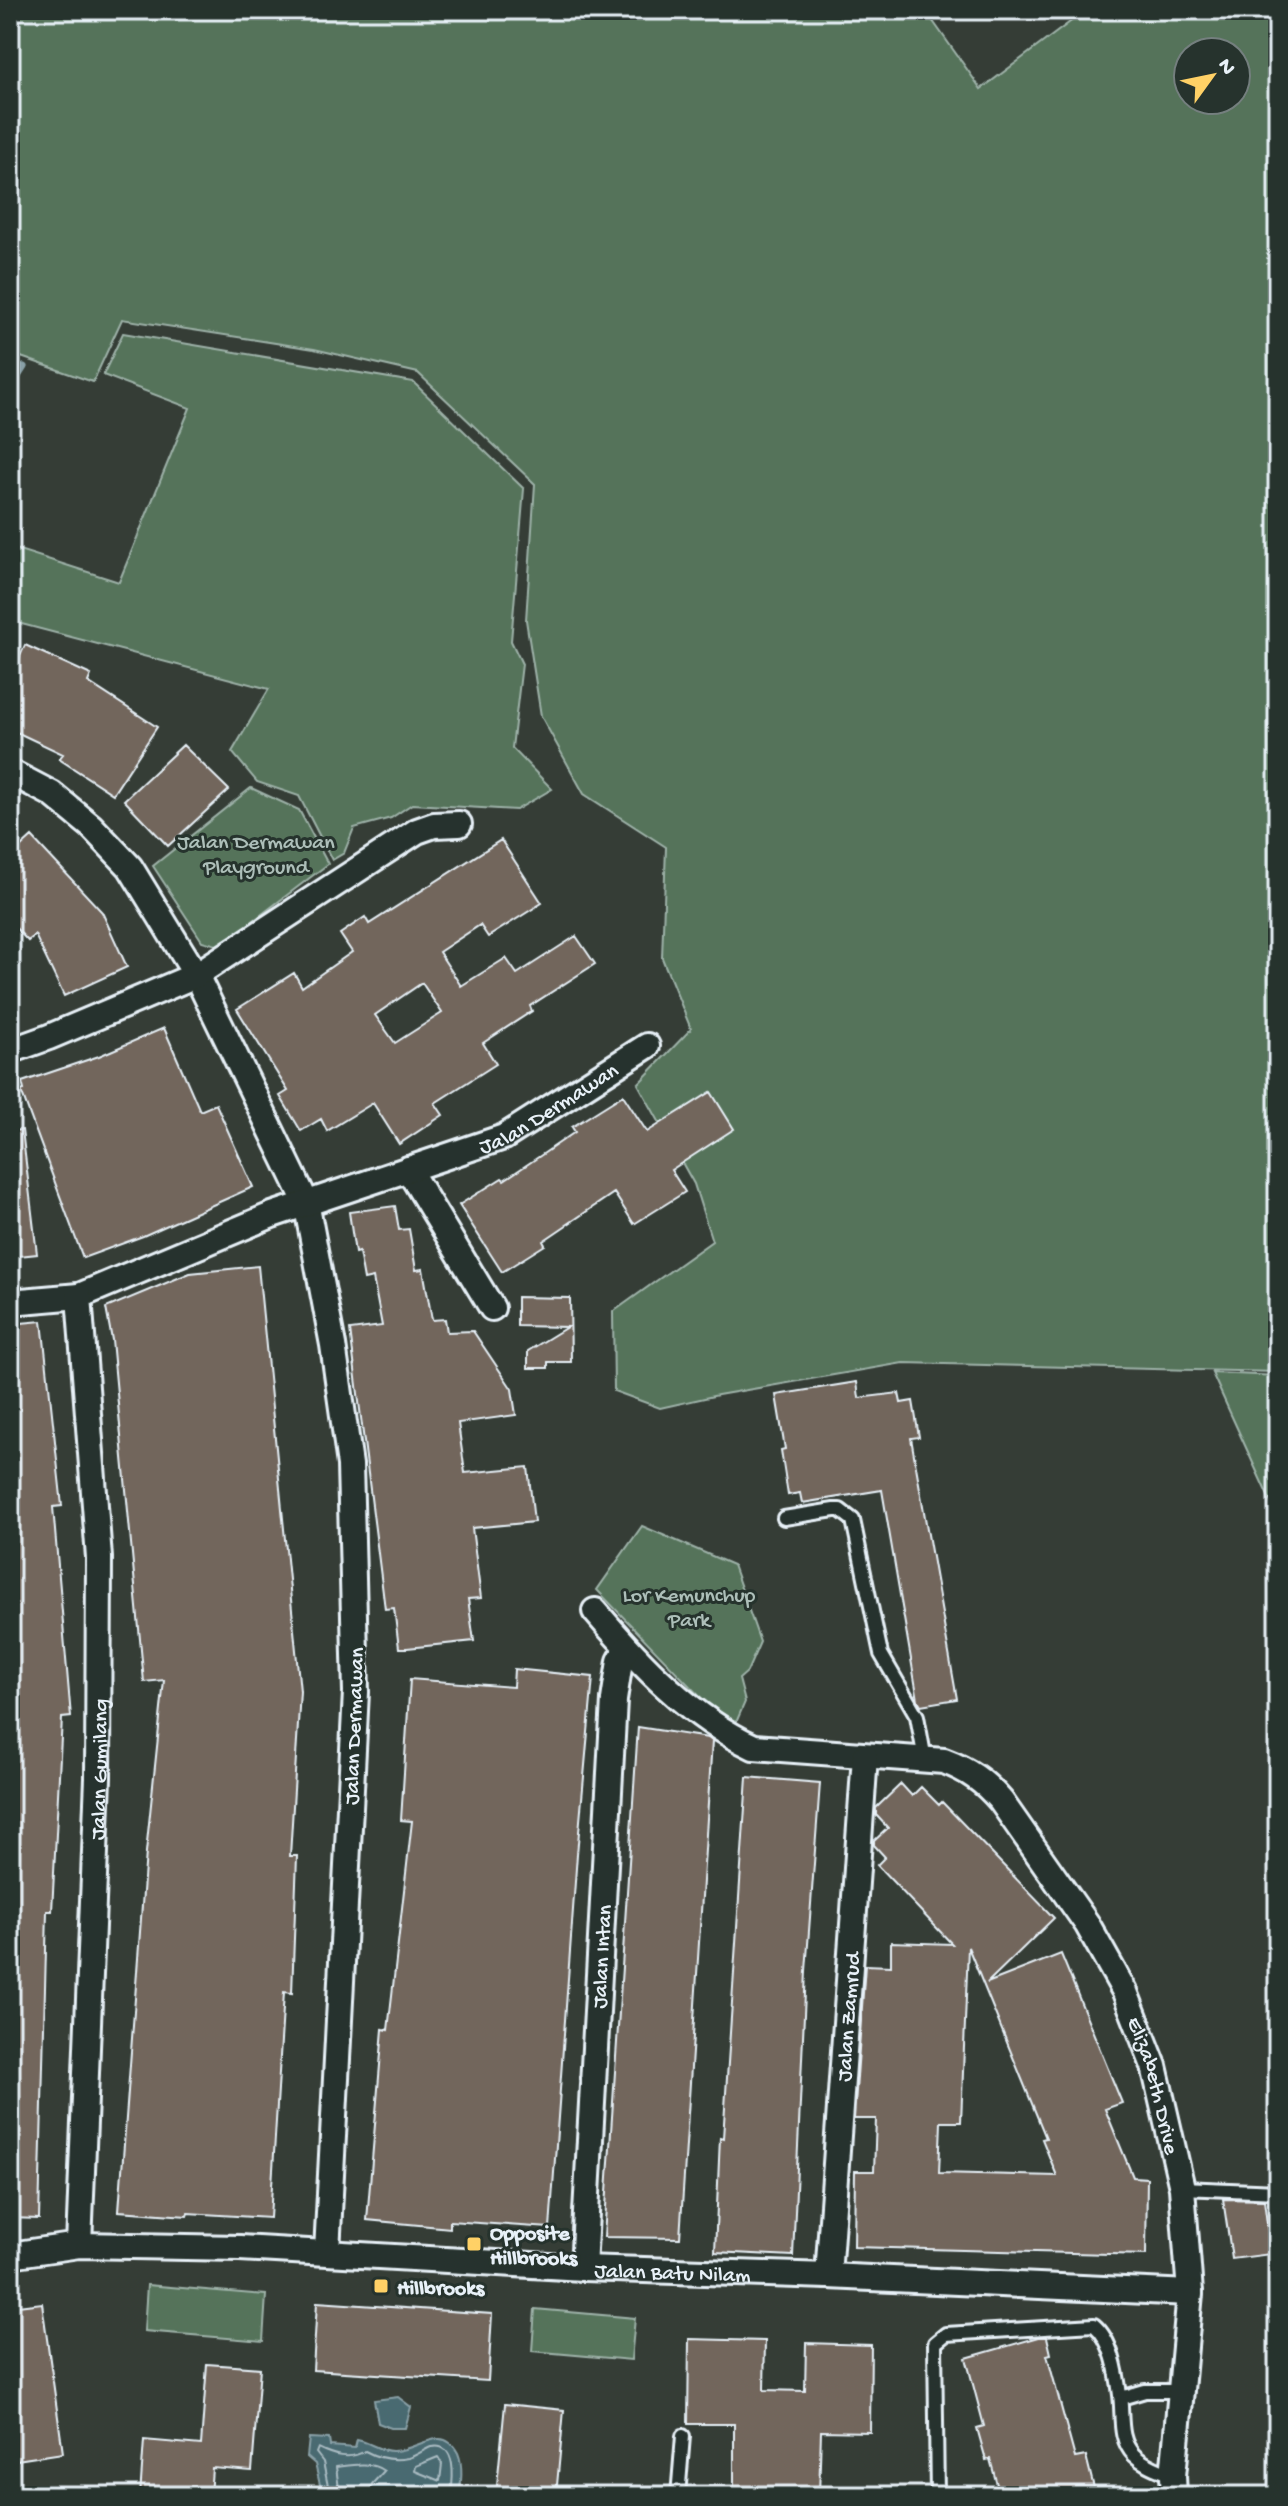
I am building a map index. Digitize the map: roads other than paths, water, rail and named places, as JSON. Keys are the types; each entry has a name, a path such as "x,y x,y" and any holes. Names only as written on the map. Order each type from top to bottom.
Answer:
{"street":[{"name":"Jalan Dermawan","path":"10,772 52,794 91,826 130,867 196,975 306,1202 333,1345 350,1465 356,1692 327,2252"},
{"path":"10,1051 196,975 417,831 434,825 459,824"},
{"name":"Jalan Dermawan","path":"10,1302 79,1296 306,1202 504,1137 647,1046"},
{"path":"408,1169 492,1308"},
{"name":"Jalan Gumilang","path":"79,1296 99,1574 98,1778 79,2245"},
{"name":"Elizabeth Drive","path":"595,1611 627,1648 718,1728 754,1747 944,1761 966,1770 985,1783 1087,1924 1125,1992 1154,2066 1182,2188 1190,2293 1173,2486"},
{"name":"Jalan Intan","path":"583,2268 614,1700 620,1661 627,1648"},
{"name":"Jalan Zamrud","path":"828,2276 865,1756"},
{"name":"Jalan Batu Nilam","path":"10,2255 79,2245 327,2252 583,2268 1190,2293"}],"lane":[{"path":"784,1518 840,1510 853,1520 881,1654 917,1716 925,1760"},
{"path":"1182,2188 1278,2192"},
{"path":"937,2496 935,2343 939,2337 946,2334 1094,2325 1101,2331 1111,2352 1121,2398 1122,2428 1132,2453 1173,2486"},
{"path":"1121,2398 1145,2391 1181,2391"},
{"path":"678,2496 683,2436"}],"water":[{"path":"398,2397 411,2407 405,2428 391,2428 378,2423 374,2400"},
{"path":"309,2438 329,2439 330,2446 355,2448 357,2440 392,2451 436,2439 444,2440 452,2444 460,2458 458,2496 427,2496 427,2493 412,2492 327,2496 322,2493 315,2464 307,2457"}],"waterway":[{"path":"10,389 24,367"}],"place":[{"name":"Opposite Hillbrooks","path":"474,2244"},
{"name":"Hillbrooks","path":"381,2286"}],"park label":[{"name":"Jalan Dermawan Playground","path":"256,852"},
{"name":"Lor Kemunchup Park","path":"689,1606"}]}
